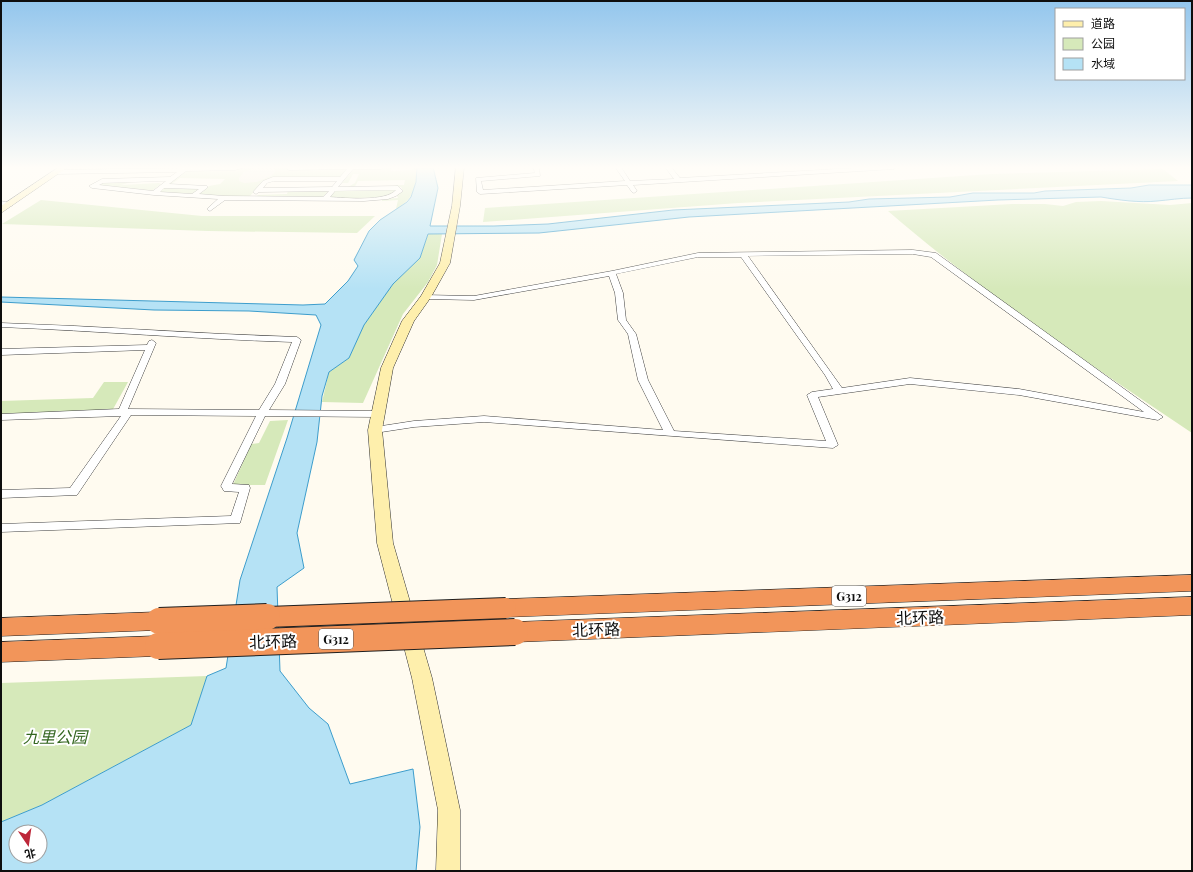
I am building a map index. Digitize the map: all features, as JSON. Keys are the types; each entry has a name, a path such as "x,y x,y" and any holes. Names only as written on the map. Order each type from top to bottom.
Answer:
{"highway":[{"path":"1089,587 1154,575 1192,572"},
{"name":"北环路","path":"1,627 1192,583"},
{"name":"北环路","path":"1,652 1192,606"}],"street":[{"path":"448,871 449,810 422,678 385,542 376,422 387,368 408,321 426,297 445,263 455,208"},
{"path":"1,417 125,413 323,413 376,422 414,424 484,419 833,445 812,395 910,381 1019,392 1158,417 933,255 913,252 698,255 612,273 474,298 426,297"},
{"path":"743,254 829,375 839,392"},
{"path":"612,273 619,293 622,320 632,334 643,380 670,434"},
{"path":"1,325 297,340 280,384 262,413 226,486 228,488 245,488 236,520 1,528"},
{"path":"1,494 73,492 125,413 150,347 159,334"},
{"path":"1,352 150,347"}],"green space":[{"path":"28,208 118,208 202,216 375,216 357,233 208,231 2,224"},
{"path":"485,208 490,208 675,208 483,222"},
{"path":"947,208 1192,208 1192,433 1075,354 999,299 888,211"},
{"path":"428,234 442,234 437,265 428,282 403,314 363,403 322,402 329,372 349,358 364,325 393,284 420,258"},
{"path":"104,382 128,382 112,411 1,415 1,401 93,398"},
{"path":"288,420 265,485 233,485 251,444 259,443 270,421"},
{"name":"九里公园","path":"207,676 191,725 42,805 1,822 1,683"}],"water":[{"path":"398,208 434,208 430,226 494,226 548,224 673,210 724,208 858,208 689,217 539,233 428,234 420,258 393,284 364,325 349,358 329,372 322,396 317,442 297,533 304,568 277,587 280,671 309,708 328,724 350,784 413,769 420,827 416,871 1,871 1,822 42,805 191,725 207,676 226,668 240,580 287,438 321,325 316,315 249,311 154,310 1,302 1,297 303,305 325,304 348,281 358,266 354,260 369,231 380,220"}]}
